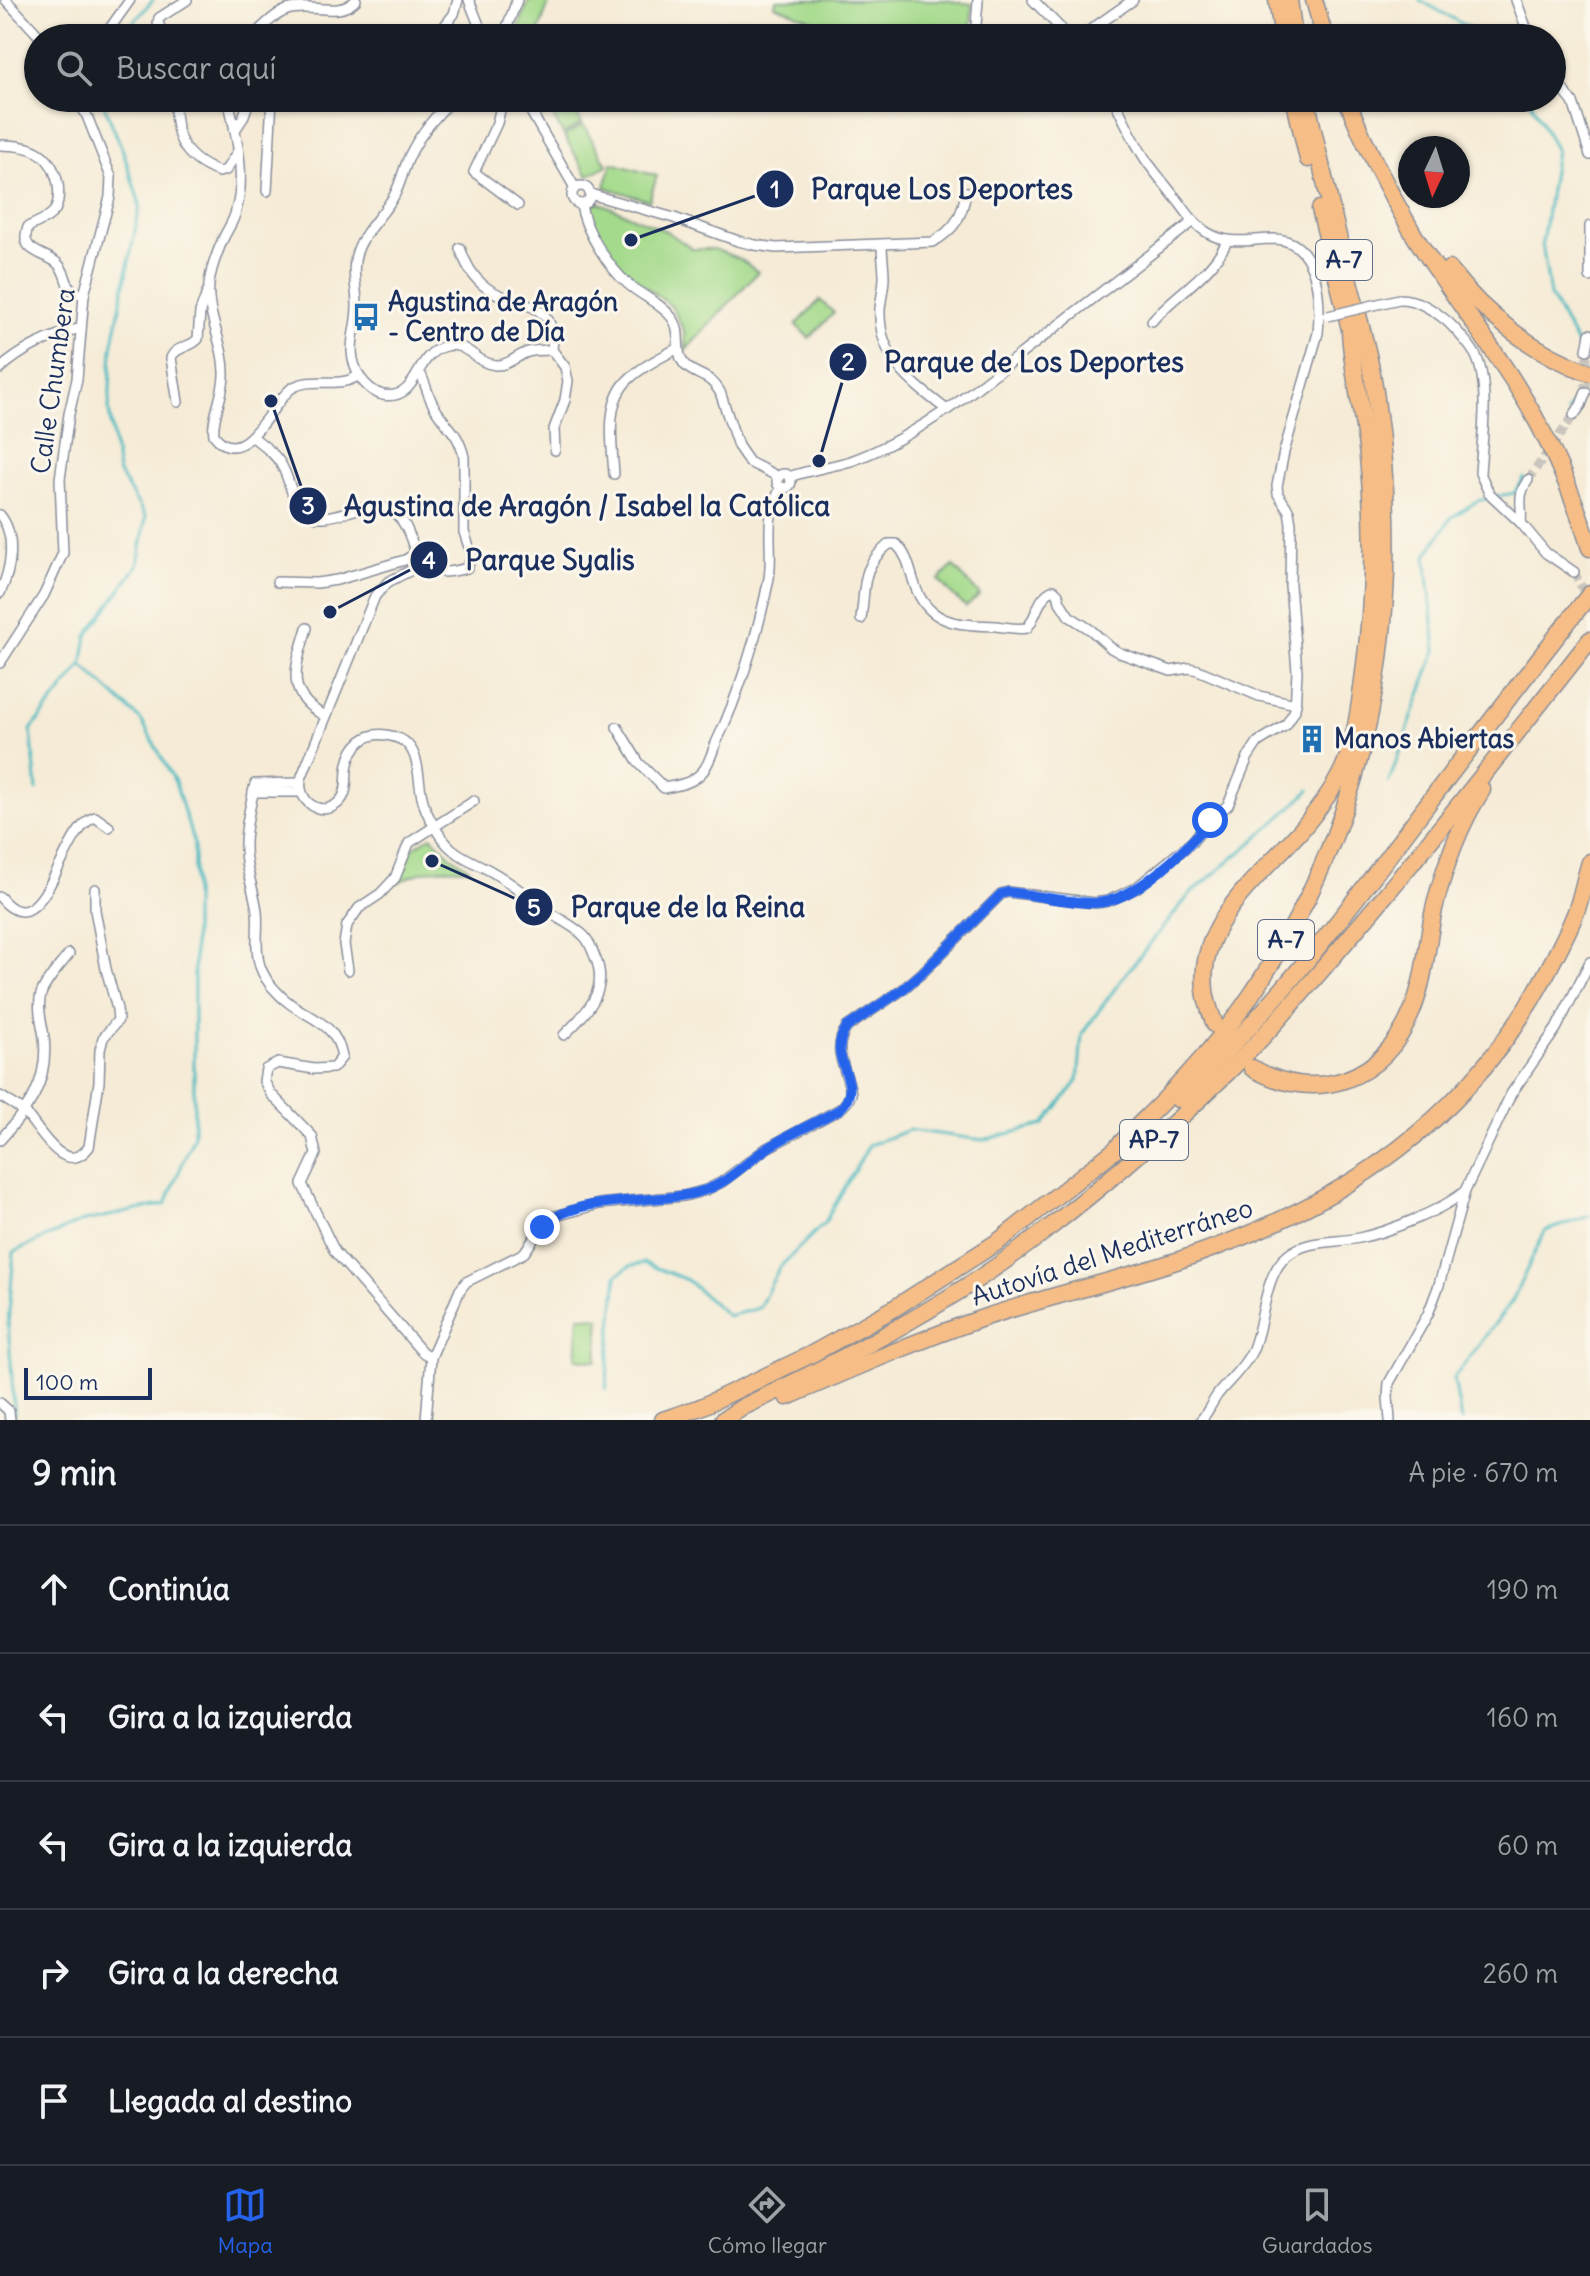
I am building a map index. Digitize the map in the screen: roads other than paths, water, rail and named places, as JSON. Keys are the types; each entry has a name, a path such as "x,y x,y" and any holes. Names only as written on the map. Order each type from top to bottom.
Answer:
{"highway":[{"path":"1277,0 1281,24"},
{"path":"1289,0 1292,24"},
{"path":"1314,0 1321,24"},
{"path":"1297,112 1350,331 1369,401 1378,422"},
{"name":"Autovía del Mediterráneo","path":"663,1420 701,1407 796,1362 893,1309 999,1241 1115,1150 1130,1131 1165,1100 1237,1016 1284,943 1330,849 1355,777 1376,685 1386,571 1386,508 1376,399 1309,112"},
{"path":"1352,112 1414,234 1514,382 1555,455 1590,548"},
{"path":"1403,212 1456,278 1496,319 1541,351 1590,373"},
{"path":"1215,1025 1205,989 1208,952 1214,935 1240,895 1302,829 1330,790 1342,771 1357,723 1367,656 1373,535 1368,455 1350,331"},
{"name":"AP-7","path":"1115,1150 1137,1137 1253,1025 1316,951 1590,594"},
{"name":"AP-7","path":"724,1420 743,1407 875,1341 968,1286 1100,1187 1178,1119 1254,1045 1320,972 1498,757 1590,640"},
{"path":"1252,1068 1281,1082 1320,1086 1359,1074 1390,1050 1403,1031 1417,996 1435,908 1448,863 1498,757"},
{"name":"Autovía del Mediterráneo","path":"724,1420 747,1415 877,1358 972,1322 1194,1256 1261,1231 1357,1180 1423,1131 1467,1087 1506,1041 1533,1000 1562,944 1578,907 1590,862"},
{"path":"1578,907 1590,887"}],"street":[{"path":"6,0 30,24"},
{"path":"113,24 130,0"},
{"path":"158,24 159,18 187,0"},
{"path":"266,24 287,10 300,7 337,10 356,0"},
{"path":"446,24 454,14 458,0"},
{"path":"469,0 478,24"},
{"path":"508,24 517,0"},
{"path":"976,24 978,0"},
{"path":"1033,0 1056,24"},
{"path":"1099,24 1133,0"},
{"path":"1516,0 1525,24"},
{"path":"1566,94 1573,102 1590,155"},
{"name":"Calle Chumbera","path":"0,663 44,595 63,553 60,479 77,379 84,295 110,197 111,177 85,112"},
{"path":"176,112 179,140 188,154 207,167 219,172 226,170 239,150"},
{"path":"178,402 171,358 176,351 198,339 200,312 216,257 236,214 241,187 239,150 231,112"},
{"path":"235,130 245,112"},
{"path":"267,191 271,112"},
{"path":"441,112 411,152 393,197 357,252 353,267 357,307 351,353 359,375 371,390 381,395 393,395 414,383 427,356 449,345 461,346 492,365 503,365 525,353 552,350"},
{"path":"500,112 474,172 518,205"},
{"path":"531,112 575,188 574,200 581,204 584,216 611,266 627,284 675,322 681,360 716,385 738,446 749,462 783,480 868,454 947,410 1194,221"},
{"path":"426,1420 431,1357 466,1282 524,1253 552,1217 599,1204 684,1196 706,1190 722,1182 767,1148 840,1109 851,1094 839,1056 841,1035 847,1027 922,973 1001,894 1008,892 1095,903 1108,901 1136,888 1192,842 1210,820 1228,805 1248,757 1258,742 1286,725 1295,710 1297,654 1291,597 1291,523 1277,486 1324,316 1309,260 1300,247 1278,239 1237,242 1208,233 1194,221 1147,161 1121,112"},
{"path":"0,145 20,145 36,150 46,157 52,167 59,191 56,209 47,218 28,227 26,240 37,252 61,267 69,288 84,295"},
{"path":"575,188 584,187 590,194 674,218 738,241 776,248 933,242 950,232 964,209 966,192"},
{"path":"581,204 590,194"},
{"path":"1590,226 1590,277"},
{"path":"1152,321 1212,266 1227,241"},
{"path":"882,245 884,278 881,318 887,346 914,385 947,410"},
{"path":"460,248 471,274 484,287 534,307 548,319 554,334 552,350 565,367 568,381 565,400 554,429 555,450"},
{"path":"209,287 224,360 223,395 213,428 214,435 222,443 232,445 253,437 291,389 316,382 345,383 359,375"},
{"path":"1324,316 1406,299 1433,309 1460,334 1476,356 1482,378 1480,473 1489,493 1521,523 1546,553 1574,572"},
{"path":"200,312 212,310"},
{"path":"0,369 37,343 81,328"},
{"path":"1587,350 1590,334"},
{"path":"614,474 612,418 617,396 627,380 678,348"},
{"path":"253,437 278,459 294,499 306,513 321,518 364,507 389,510 404,523 415,554 423,564 440,572 467,568 472,556 464,532 462,447 450,425 433,405 420,373"},
{"path":"1574,415 1586,392"},
{"path":"617,727 639,763 664,788 691,783 704,770 723,729 757,623 769,575 769,528 773,503 783,480"},
{"path":"1521,523 1519,495 1528,480"},
{"path":"0,515 7,524 11,551 0,593"},
{"path":"861,619 865,574 869,563 889,544 896,544 908,561 919,595 932,612 945,621 960,625 1027,628 1043,596 1054,590 1069,616 1120,653 1171,671 1198,670 1259,696 1296,704"},
{"path":"277,582 337,580 405,560 415,554"},
{"path":"423,564 388,582 375,596 325,716 300,788 305,801 316,808 327,808 344,796 347,765 354,748 366,737 377,733 394,736 408,744 414,756 422,799 451,849 498,875 588,939 599,965 600,985 594,1003 564,1035"},
{"path":"307,628 296,678 305,705 325,716"},
{"path":"300,788 254,788 245,844 247,870 257,906 257,951 260,968 268,983 299,1011 329,1027 340,1043 342,1057 333,1068 314,1069 278,1063 266,1069 264,1081 271,1094 312,1136 316,1154 302,1184 335,1252 422,1352 431,1357"},
{"path":"348,970 344,944 347,925 359,908 380,894 395,878 409,843 474,801"},
{"path":"0,897 13,909 29,911 50,885 85,820 95,817 109,827"},
{"path":"0,1096 25,1112 43,1140 54,1149 75,1157 84,1154 89,1147 99,1082 100,1050 103,1038 118,1020 95,910 95,889"},
{"path":"0,1140 25,1112 39,1088 45,1048 40,997 69,954"},
{"path":"1390,1420 1389,1383 1428,1314 1465,1191 1511,1094 1556,1029 1590,962"},
{"path":"1201,1420 1250,1355 1259,1335 1271,1280 1279,1263 1290,1253 1306,1245 1359,1238 1388,1229 1454,1201 1465,1191"},
{"path":"0,1403 9,1411 10,1420"}],"waterway":[{"path":"132,24 153,0"},
{"path":"1420,0 1462,24"},
{"path":"37,790 31,730 82,665 87,636 138,565 146,517 118,472 109,410 112,348 140,205 107,112"},
{"path":"1536,112 1556,151 1542,243 1550,296 1579,348"},
{"path":"1567,412 1580,392"},
{"path":"1497,496 1515,493 1524,478"},
{"path":"1389,782 1436,650 1426,556 1451,518 1477,501 1490,498"},
{"path":"15,1420 8,1324 14,1252 80,1222 166,1204 194,1135 194,844 175,782 141,720 82,665"},
{"path":"606,1389 617,1275 630,1266 644,1263 687,1280 728,1316 759,1308 779,1268 825,1222 869,1145 909,1130 983,1140 1043,1125 1078,1081 1082,1034 1124,976 1190,894 1310,790"},
{"path":"1461,1420 1454,1378 1512,1301 1545,1231 1590,1216"}],"tunnel":[{"path":"1586,392 1587,350"},
{"path":"1528,480 1574,415"},
{"path":"1574,572 1588,600"}],"place":[{"name":"Parque Los Deportes","path":"631,240"},
{"name":"Agustina de Aragón - Centro de Día","path":"366,317"},
{"name":"Agustina de Aragón / Isabel la Católica","path":"271,401"},
{"name":"Parque de Los Deportes","path":"819,461"},
{"name":"Parque Syalis","path":"330,612"},
{"name":"Manos Abiertas","path":"1312,739"},
{"name":"Parque de la Reina","path":"432,861"}]}
